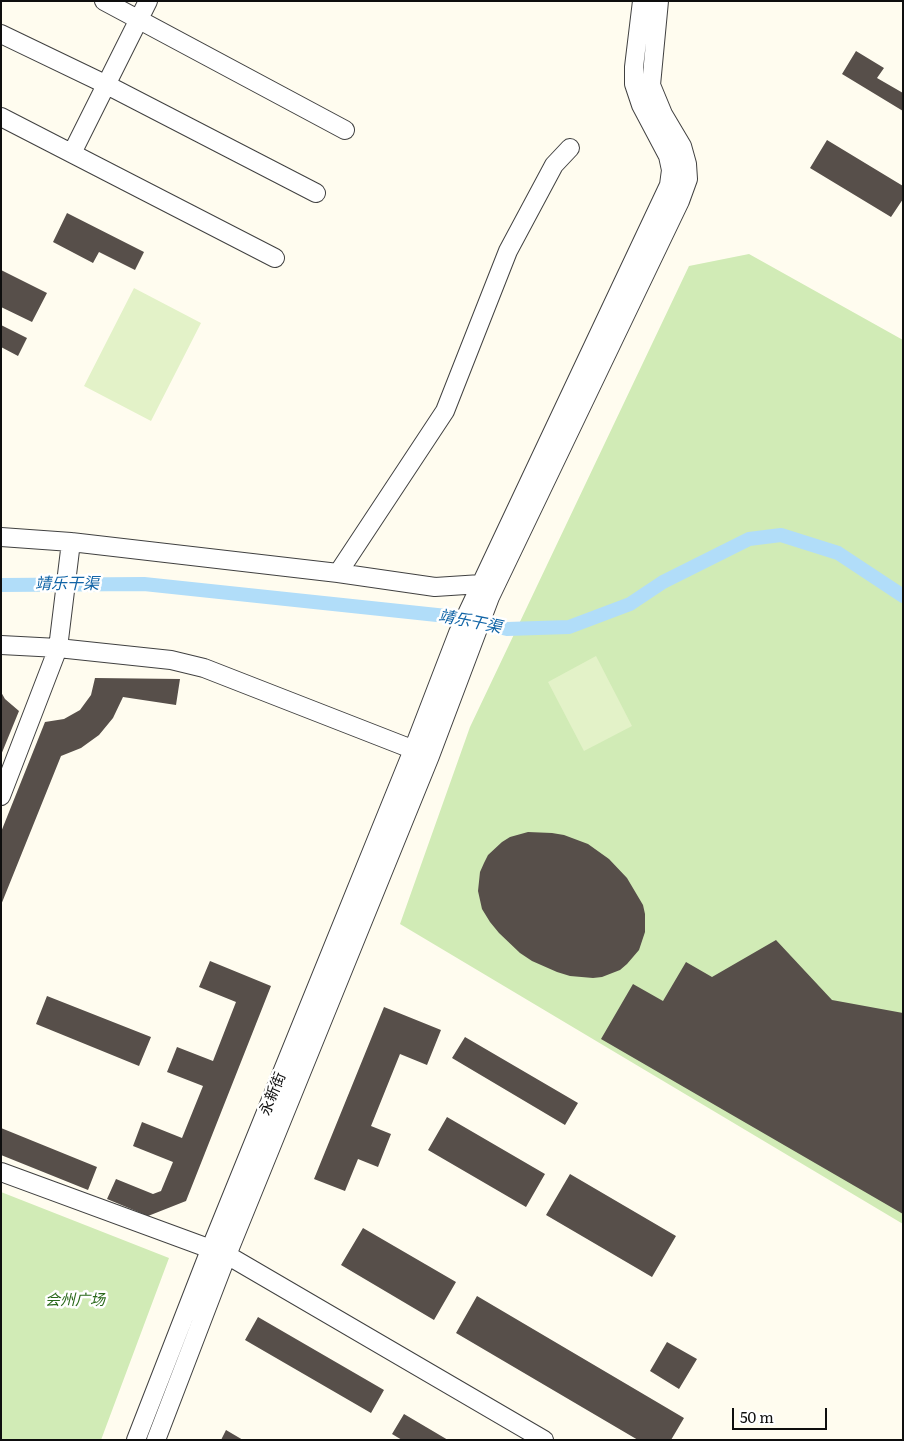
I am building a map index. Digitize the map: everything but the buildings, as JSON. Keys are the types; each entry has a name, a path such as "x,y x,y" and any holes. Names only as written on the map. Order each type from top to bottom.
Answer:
{"street":[{"path":"104,1 345,130"},
{"path":"72,153 148,1"},
{"path":"466,637 483,592 669,184 668,156 641,105 634,84 634,67 642,1"},
{"path":"483,592 676,210 688,179 687,164 682,146 664,114 651,85 659,1"},
{"path":"1,34 105,84 316,194"},
{"path":"1,117 275,258"},
{"path":"338,573 444,411 508,251 554,165 570,148"},
{"path":"1,537 71,542 483,592"},
{"path":"1,796 58,648 71,542"},
{"name":"永新街","path":"136,1440 210,1250 413,750 466,637"},
{"name":"永新街","path":"156,1440 227,1255 430,756 466,637"},
{"path":"1,646 58,648 171,660 204,668 430,756"},
{"path":"1,1172 227,1255 544,1440"}],"green space":[{"path":"749,254 903,340 903,1224 400,924 470,727 689,266"},
{"path":"134,288 201,323 151,421 84,386"},
{"path":"596,656 632,726 584,751 548,682"},
{"name":"会州广场","path":"1,1192 169,1258 101,1440 1,1440"}],"waterway":[{"name":"靖乐干渠","path":"1,585 144,584 456,617 507,629 569,627 630,604 663,582 749,539 781,535 838,553 903,596"}]}
